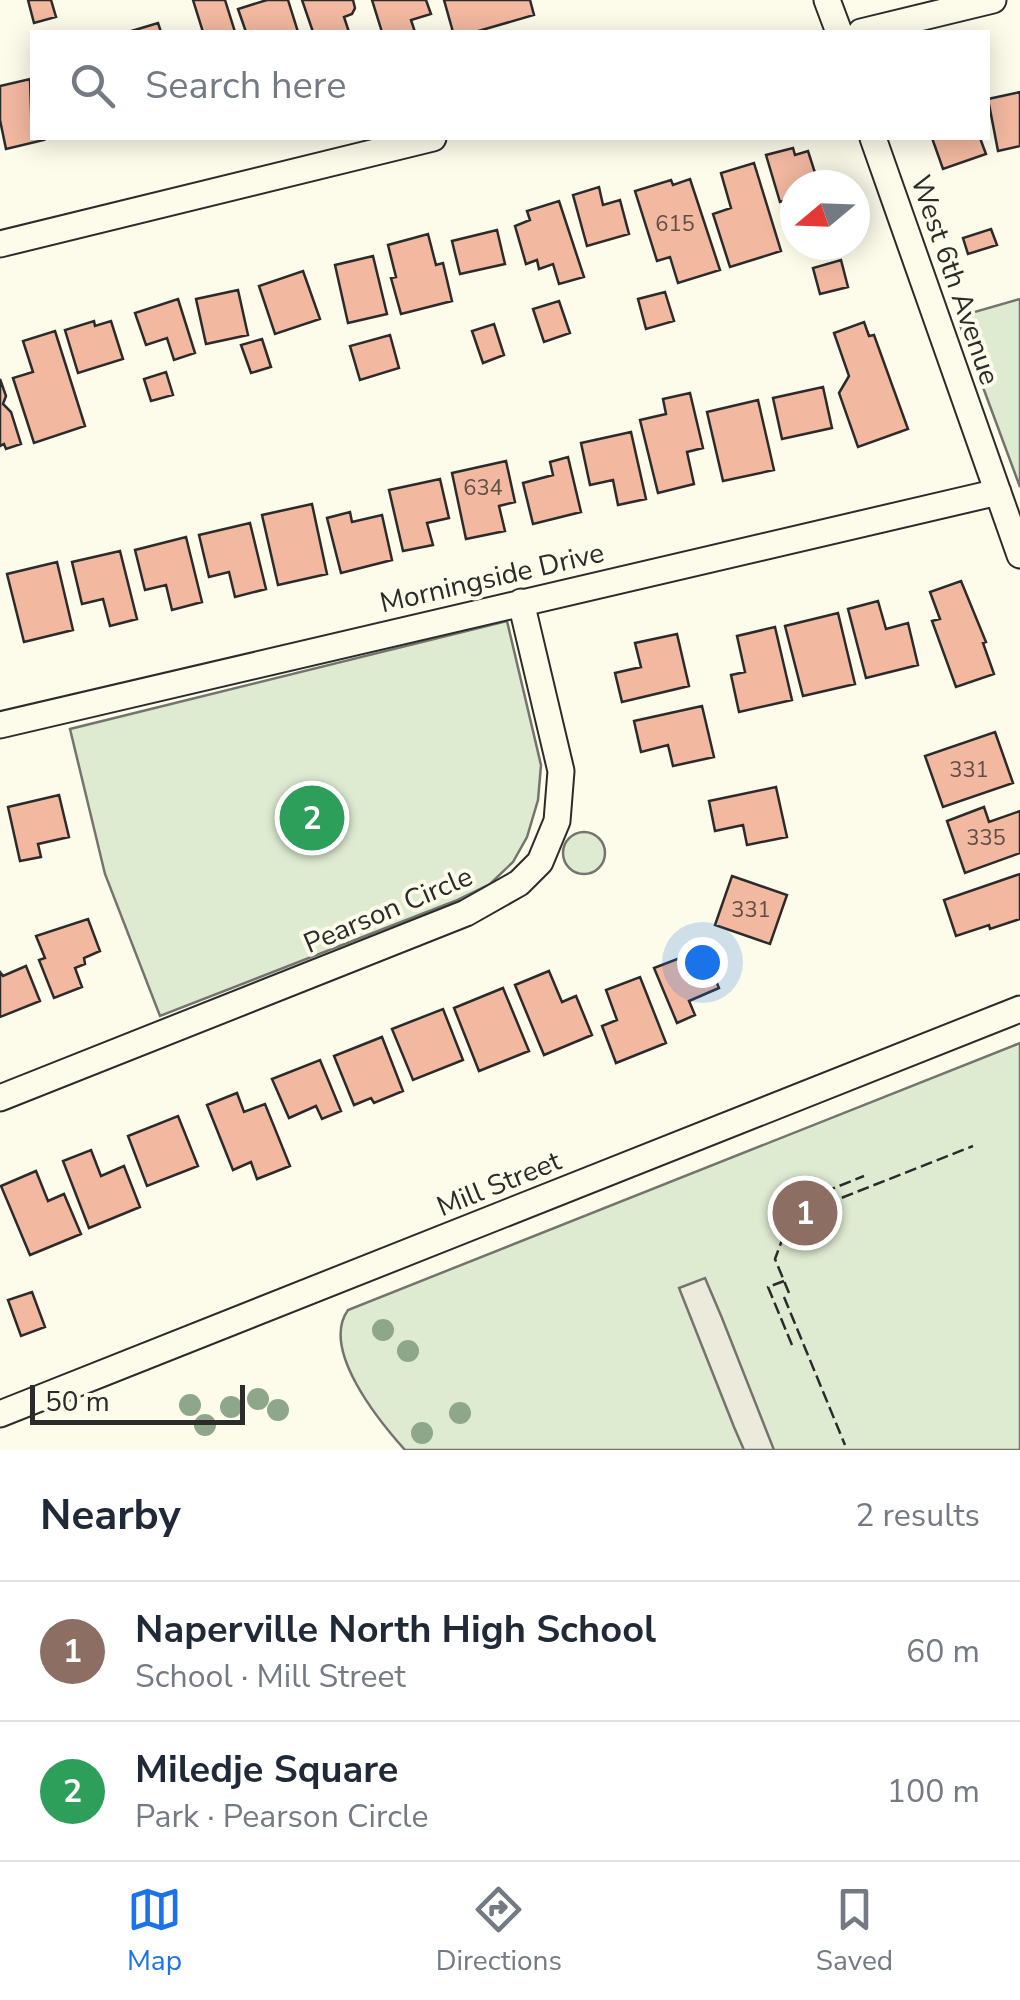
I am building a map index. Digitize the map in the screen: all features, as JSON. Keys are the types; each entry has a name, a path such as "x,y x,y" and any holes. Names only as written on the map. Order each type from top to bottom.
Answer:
{"street":[{"path":"828,0 837,30"},
{"path":"868,30 993,0"},
{"path":"0,244 425,140"},
{"name":"West 6th Avenue","path":"874,140 1020,555"},
{"name":"Morningside Drive","path":"0,725 998,492"},
{"name":"Pearson Circle","path":"0,1098 466,913 519,883 547,850 557,821 562,786 521,602"},
{"name":"Mill Street","path":"0,1414 1020,1009"}],"green space":[{"path":"1020,299 1020,487 957,317"},
{"path":"507,621 541,765 538,800 527,837 513,862 490,884 455,901 160,1016 105,874 70,729"},
{"path":"584,832 599,838 605,853 599,868 584,874 569,868 563,853 569,838"},
{"path":"1020,1043 1020,1450 405,1450 356,1384 341,1344 341,1326 348,1310"}],"shaded area":[{"path":"705,1278 774,1450 744,1450 734,1427 679,1288"}],"building":[{"path":"28,0 51,0 56,17 34,23"},
{"path":"193,0 225,0 234,30 202,30"},
{"path":"267,0 288,0 297,30 245,30 238,9"},
{"path":"302,0 353,0 352,14 344,17 348,30 312,30"},
{"path":"372,0 426,0 431,14 411,20 414,30 381,30"},
{"path":"444,0 530,0 534,15 482,30 452,30"},
{"path":"158,23 160,30 135,30"},
{"path":"30,79 30,140 44,140 6,149 0,120 0,86"},
{"path":"1020,92 1020,146 998,151 990,99"},
{"path":"933,140 981,140 986,154 943,169"},
{"path":"793,148 795,155 808,151 814,170 780,170 780,202 766,155"},
{"path":"754,163 780,251 730,267 713,214 731,208 721,173"},
{"path":"690,179 720,270 678,283 670,257 657,261 635,191 671,180 673,185"},
{"path":"599,187 603,205 620,200 629,234 587,246 573,195"},
{"path":"559,201 584,277 559,284 553,264 539,269 537,260 526,264 515,226 530,220 527,211"},
{"path":"991,229 997,245 968,254 963,238"},
{"path":"497,230 505,264 460,274 452,241"},
{"path":"428,234 436,265 443,263 452,301 401,314 391,278 396,277 388,245"},
{"path":"373,256 387,314 348,323 335,265"},
{"path":"841,260 848,287 820,294 813,268"},
{"path":"303,271 320,319 275,334 259,286"},
{"path":"238,290 248,335 206,344 196,299"},
{"path":"665,292 674,321 646,329 638,299"},
{"path":"178,299 195,353 174,360 167,338 146,345 135,313"},
{"path":"559,301 570,333 544,342 533,309"},
{"path":"94,321 95,326 111,321 123,359 78,373 65,330"},
{"path":"864,322 869,336 874,335 908,429 858,447 839,393 849,376 834,333"},
{"path":"494,324 504,355 483,363 472,331"},
{"path":"55,331 85,426 34,443 13,378 33,372 23,341"},
{"path":"390,335 399,368 360,380 350,346"},
{"path":"262,339 271,367 251,373 241,345"},
{"path":"166,372 173,395 151,401 144,379"},
{"path":"0,379 6,396 3,404 11,412 21,444 6,449 4,444 0,446"},
{"path":"823,387 832,428 782,439 773,398"},
{"path":"690,393 703,448 687,452 694,484 658,493 640,420 666,414 663,399"},
{"path":"758,400 774,470 723,481 707,412"},
{"path":"631,432 646,499 618,505 613,480 590,485 581,443"},
{"path":"568,457 581,512 533,524 523,483 553,475 550,462"},
{"path":"506,461 515,502 499,506 505,531 466,539 452,473"},
{"path":"440,479 449,518 427,523 433,545 403,551 389,490"},
{"path":"312,504 327,574 278,585 262,515"},
{"path":"350,512 352,522 382,515 392,560 341,573 327,518"},
{"path":"250,523 266,589 235,597 229,572 209,577 199,535"},
{"path":"186,537 202,602 172,610 166,585 145,590 135,550"},
{"path":"120,551 137,619 110,626 103,599 82,604 72,562"},
{"path":"57,562 73,630 24,642 7,574"},
{"path":"961,581 986,642 983,643 994,674 956,687 932,621 940,619 930,592"},
{"path":"878,601 886,629 908,623 918,665 866,678 848,609"},
{"path":"838,613 855,684 803,696 785,626"},
{"path":"775,627 792,700 739,712 731,675 745,672 737,636"},
{"path":"677,634 689,686 622,702 615,673 641,667 635,643"},
{"path":"702,706 714,757 673,766 668,745 641,752 634,721"},
{"path":"995,732 1013,783 943,807 925,756"},
{"path":"776,787 787,837 747,845 743,825 715,831 709,801"},
{"path":"59,795 69,837 38,844 41,857 20,861 8,807"},
{"path":"984,807 989,822 1020,811 1020,853 965,873 947,821"},
{"path":"1020,874 1020,919 956,936 944,900"},
{"path":"732,876 787,895 770,944 715,925"},
{"path":"88,919 100,951 84,958 85,964 75,968 82,987 54,998 39,960 45,958 36,936"},
{"path":"703,949 719,988 689,1001 695,1015 677,1023 654,968"},
{"path":"26,966 40,1001 0,1017 0,972 3,976"},
{"path":"549,971 562,1002 576,996 592,1035 544,1055 515,985"},
{"path":"640,977 666,1043 616,1063 602,1026 617,1020 606,990"},
{"path":"503,988 529,1051 479,1071 454,1008"},
{"path":"443,1009 463,1060 413,1080 392,1029"},
{"path":"382,1037 403,1091 374,1103 371,1098 354,1105 334,1056"},
{"path":"320,1060 341,1111 322,1119 316,1106 289,1118 272,1079"},
{"path":"237,1093 244,1112 265,1104 290,1166 257,1179 251,1162 233,1170 207,1105"},
{"path":"178,1116 198,1166 147,1186 128,1136"},
{"path":"91,1150 101,1176 124,1166 140,1207 89,1228 63,1161"},
{"path":"36,1171 48,1201 64,1194 81,1234 30,1255 1,1186"},
{"path":"32,1292 45,1327 21,1336 8,1300"}],"fence":[{"path":"826,1204 973,1146"},
{"path":"815,1215 809,1198 864,1176"},
{"path":"789,1293 775,1259 788,1224 824,1212"},
{"path":"784,1281 768,1287 792,1345"},
{"path":"784,1297 845,1445"}],"place":[{"name":"Miledje Square","path":"312,818"},
{"name":"Naperville North High School","path":"805,1213"}]}
